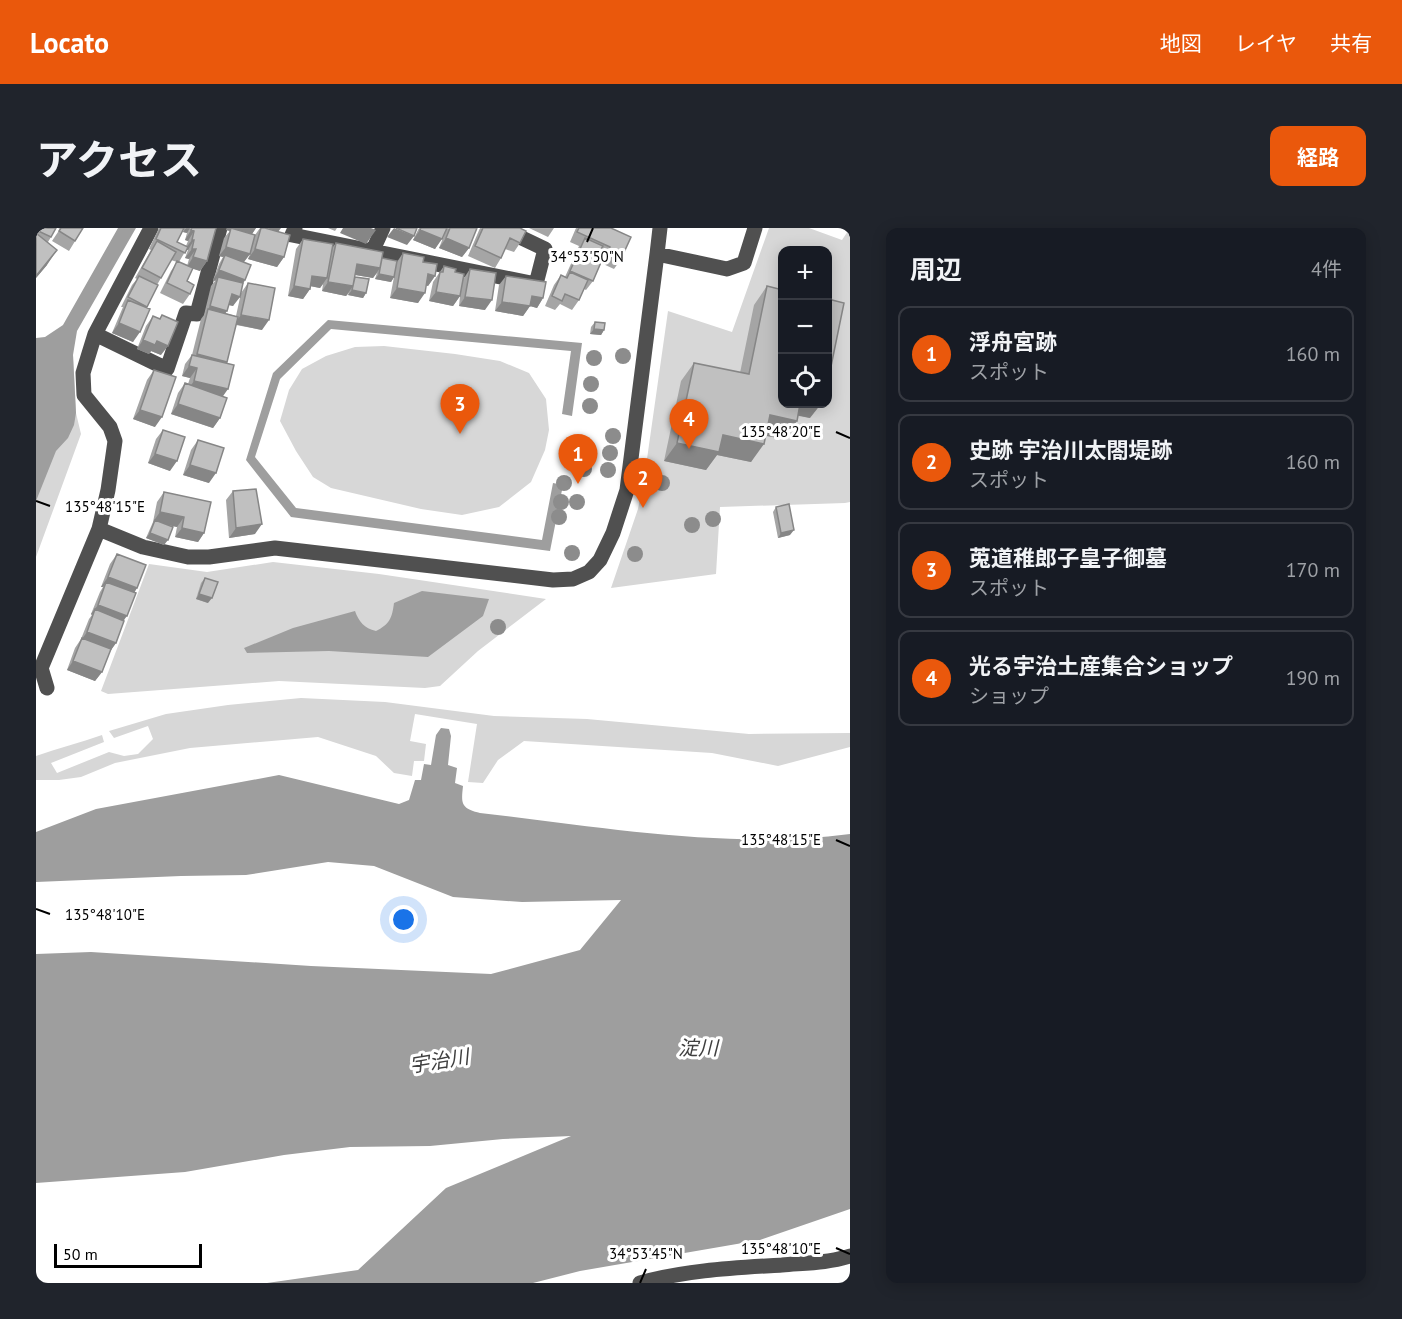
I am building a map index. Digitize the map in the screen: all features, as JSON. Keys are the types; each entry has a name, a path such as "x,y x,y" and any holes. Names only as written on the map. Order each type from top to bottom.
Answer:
{"street":[{"path":"47,688 41,668 99,529 108,490 115,441 111,428 84,395 83,373 95,334 151,228"},
{"path":"95,334 167,369 186,312 197,314 220,228"},
{"path":"296,228 292,235 536,284 545,249 501,228"},
{"path":"373,250 383,228"},
{"path":"99,529 143,547 188,557 209,557 275,548 553,580 573,579 589,572 600,560 613,533 627,490 660,228"},
{"path":"657,254 727,269 744,263 755,228"},
{"path":"640,1283 709,1270 817,1262 850,1256"}],"shaded area":[{"path":"769,228 809,228 842,240 850,228 850,502 720,507 716,574 611,588 638,509 668,311 732,332"},
{"path":"384,346 500,361 529,373 546,399 549,430 545,450 531,482 499,507 462,515 421,509 331,488 313,477 280,421 289,390 302,369 326,356 355,347"},
{"path":"73,355 76,413 81,434 36,557 36,404"},
{"path":"273,562 379,574 546,599 478,651 440,686 425,688 279,681 108,694 101,691 149,564 207,572"},
{"path":"301,698 385,702 494,716 587,719 749,734 850,733 850,747 778,766 712,753 524,741 498,760 483,783 468,782 477,724 415,714 410,741 426,744 424,761 414,761 412,776 394,773 376,756 318,737 190,748 115,763 81,777 36,780 36,756 102,735 104,742 51,763 57,773 109,752 124,756 138,754 153,739 148,726 114,738 109,731 166,714"}],"water":[{"path":"118,228 136,228 77,331 73,355 76,413 74,425 68,438 56,451 36,501 36,338 45,337 63,325"},
{"path":"328,320 582,343 572,416 562,414 571,351 331,329 280,379 255,457 296,508 542,540 553,483 563,485 550,551 291,517 246,460 273,373"},
{"path":"422,591 489,599 483,616 428,657 329,651 247,653 244,648 293,628 355,611 362,624 376,631 390,620 394,603"},
{"name":"淀川","path":"441,728 449,729 451,736 448,765 457,768 455,783 463,786 462,801 469,809 480,813 618,830 711,838 804,838 850,834 850,1209 760,1240 580,1271 533,1283 267,1283 358,1270 446,1188 571,1136 503,1139 430,1146 350,1147 284,1155 185,1172 36,1183 36,954 91,952 311,966 491,974 580,950 621,900 522,902 453,897 374,866 328,862 246,875 36,882 36,832 96,809 279,775 399,804 409,800 415,780 421,780 424,764 431,765 436,735"}],"building":[{"path":"36,228 56,228 51,237"},
{"path":"61,228 83,228 75,241 59,231"},
{"path":"161,228 184,228 177,242 188,247 185,253 156,239"},
{"path":"192,228 216,228 207,261 193,257 196,249 192,249 194,231 191,230"},
{"path":"231,228 255,235 250,254 226,247"},
{"path":"261,228 290,235 284,257 255,249"},
{"path":"396,228 417,228 414,236"},
{"path":"421,228 447,228 442,239 420,230"},
{"path":"450,228 477,228 469,248 446,238"},
{"path":"483,228 520,228 526,231 520,243 510,238 501,258 475,246"},
{"path":"579,228 611,228 631,237 621,259 608,253 610,247 577,232"},
{"path":"36,233 57,250 36,276"},
{"path":"585,238 603,246 600,251 605,253 593,281 570,271"},
{"path":"303,239 333,244 327,278 312,276 310,289 294,286"},
{"path":"157,241 176,252 161,278 142,268"},
{"path":"336,243 383,252 380,268 357,264 353,286 328,282"},
{"path":"403,253 424,257 423,262 437,264 435,276 428,274 425,293 397,288"},
{"path":"225,255 251,265 245,280 219,270"},
{"path":"382,258 397,261 394,277 379,274"},
{"path":"177,261 193,268 187,281 194,285 190,294 167,283"},
{"path":"444,266 464,274 460,296 436,292 440,272 443,272"},
{"path":"470,269 496,273 492,300 465,297"},
{"path":"570,272 588,280 579,300 565,294 562,301 552,296 561,275 567,278"},
{"path":"139,276 158,285 147,307 128,297"},
{"path":"506,276 546,282 543,298 532,296 530,306 502,302"},
{"path":"218,277 243,283 240,297 232,294 227,311 210,306"},
{"path":"355,277 369,279 366,293 352,290"},
{"path":"248,283 275,288 269,320 241,315"},
{"path":"767,286 778,289 778,408 799,408 797,421 770,415 764,444 723,435 719,452 677,443 694,363 749,374"},
{"path":"128,300 150,309 140,332 119,323"},
{"path":"832,300 844,303 832,362"},
{"path":"208,309 238,317 227,362 197,354"},
{"path":"162,315 178,322 168,346 157,341 155,345 143,340 153,316 160,319"},
{"path":"595,322 605,323 604,330 594,329"},
{"path":"192,355 234,365 228,389 194,381 197,368 189,366"},
{"path":"154,370 176,377 162,417 140,410"},
{"path":"185,383 227,398 220,418 178,404"},
{"path":"163,430 185,437 177,461 155,454"},
{"path":"198,440 224,448 216,473 190,465"},
{"path":"256,489 262,524 236,528 233,491"},
{"path":"164,492 211,502 204,533 182,528 184,517 160,512"},
{"path":"789,504 794,530 781,533 776,507"},
{"path":"155,520 173,527 168,540 150,533"},
{"path":"117,554 146,565 137,588 108,577"},
{"path":"205,578 218,582 212,598 199,594"},
{"path":"106,582 136,593 127,616 98,605"},
{"path":"95,609 124,621 116,643 87,632"},
{"path":"82,638 111,649 102,672 73,661"}],"place":[{"name":"莵道稚郎子皇子御墓","path":"460,434"},
{"name":"光る宇治土産集合ショップ","path":"689,449"},
{"name":"浮舟宮跡","path":"578,484"},
{"name":"史跡 宇治川太閤堤跡","path":"643,508"}],"water label":[{"name":"宇治川","path":"439,1061"}]}
